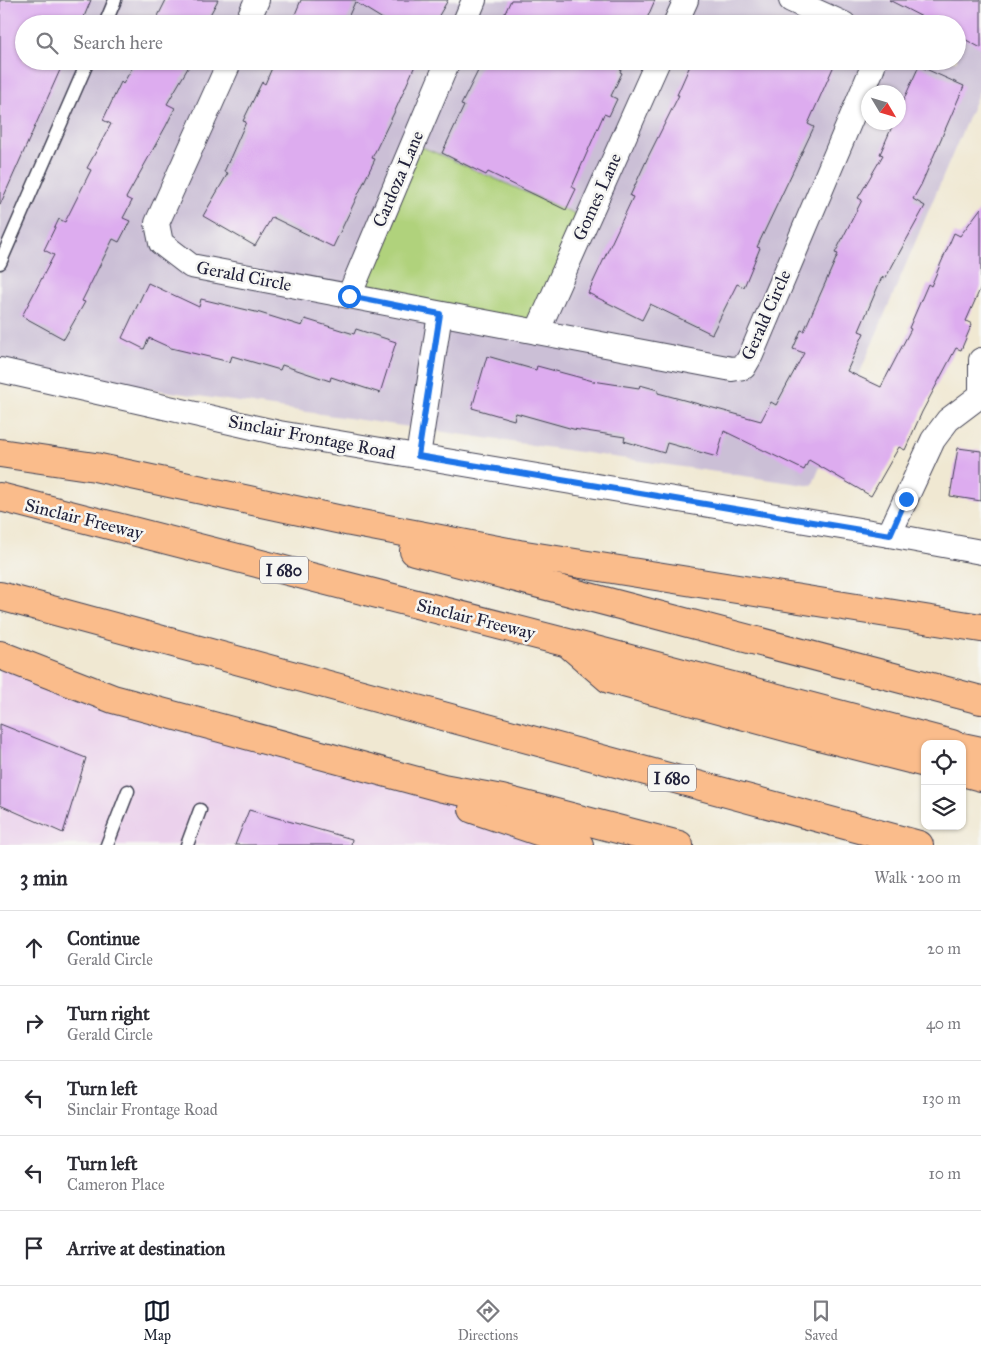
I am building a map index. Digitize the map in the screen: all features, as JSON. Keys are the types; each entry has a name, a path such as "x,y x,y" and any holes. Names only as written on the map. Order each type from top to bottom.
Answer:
{"highway":[{"path":"0,453 95,467 351,522 519,554 981,628"},
{"path":"95,467 981,700"},
{"name":"Sinclair Freeway","path":"0,497 937,740"},
{"name":"I 680","path":"0,596 919,845"},
{"name":"I 680","path":"567,643 609,679 921,762"},
{"path":"0,655 113,698 443,788 502,800 679,845"},
{"path":"966,747 981,752"},
{"path":"966,773 981,777"},
{"path":"443,788 472,808 579,845"}],"street":[{"path":"250,15 257,0"},
{"path":"468,15 474,0"},
{"path":"679,15 686,0"},
{"path":"791,0 824,15"},
{"name":"Gerald Circle","path":"226,70 157,223 162,243 191,266 732,369 744,367 754,346 871,70"},
{"name":"Cardoza Lane","path":"349,296 444,70"},
{"name":"Gomes Lane","path":"537,332 654,70"},
{"path":"418,456 440,314"},
{"path":"890,535 933,440 948,420 981,395 981,360"},
{"name":"Sinclair Frontage Road","path":"0,370 279,433 890,535 981,552"}],"lane":[{"path":"109,15 115,0"},
{"path":"0,263 84,70"},
{"path":"107,845 128,791"},
{"path":"187,845 200,810"}],"shaded area":[{"path":"0,0 981,0 981,87 812,486 0,367"},
{"path":"0,659 443,788 579,845 0,845"}],"green space":[{"path":"413,143 587,219 537,332 349,296"}],"building":[{"path":"0,0 91,0 85,15 15,15 15,70 60,70 0,205"},
{"path":"166,0 218,0 210,15 158,15"},
{"path":"301,0 448,0 439,15 376,15 355,2 349,15 295,15"},
{"path":"511,0 655,0 648,15 504,15"},
{"path":"889,0 981,0 981,48 966,40 966,15 918,15"},
{"path":"131,70 187,70 167,104 175,108 126,198 132,201 123,218 130,221 119,242 113,239 82,301 85,302 64,339 22,316 54,255 44,250 59,219 65,222 91,170 87,168 111,124 103,120 121,82 123,84"},
{"path":"271,70 413,70 372,158 375,159 333,247 272,217 255,246 203,216 228,173 224,172 246,122 243,121 262,82 265,84"},
{"path":"478,70 621,70 620,72 622,73 611,96 617,99 609,116 604,114 572,187 576,189 566,210 488,172 486,175 442,153 464,106 461,105"},
{"path":"688,70 832,70 808,124 814,127 757,247 760,248 744,287 737,284 712,334 650,304 642,320 588,293 633,197 630,196 679,95 677,95"},
{"path":"917,70 928,70 964,86 921,185 913,199 925,206 885,279 882,277 859,331 864,333 847,371 881,387 911,329 909,328 928,284 931,286 954,233 960,236 981,208 981,287 966,321 972,324 961,350 956,348 922,412 905,450 899,447 871,496 809,460 804,470 724,431 717,457 667,443 664,453 624,441 625,437 573,429 516,413 514,420 472,408 487,356 536,370 537,366 593,381 639,388 640,385 658,390 658,393 761,421 771,402 776,405 804,353 793,349 801,330 804,331 838,254 835,253 862,200 858,198 883,155 880,154 890,130 906,130 906,94"},
{"path":"148,283 199,307 201,299 260,313 302,326 305,319 354,334 356,329 396,342 380,393 331,377 330,381 282,365 280,370 232,356 230,362 171,348 149,338 144,349 122,338"},
{"path":"958,448 981,451 981,501 950,496"},
{"path":"0,724 86,758 63,833 0,805"},
{"path":"249,810 352,839 351,845 235,845"}],"route":[{"path":"349,296 440,314 418,456 890,535 906,499"}]}
